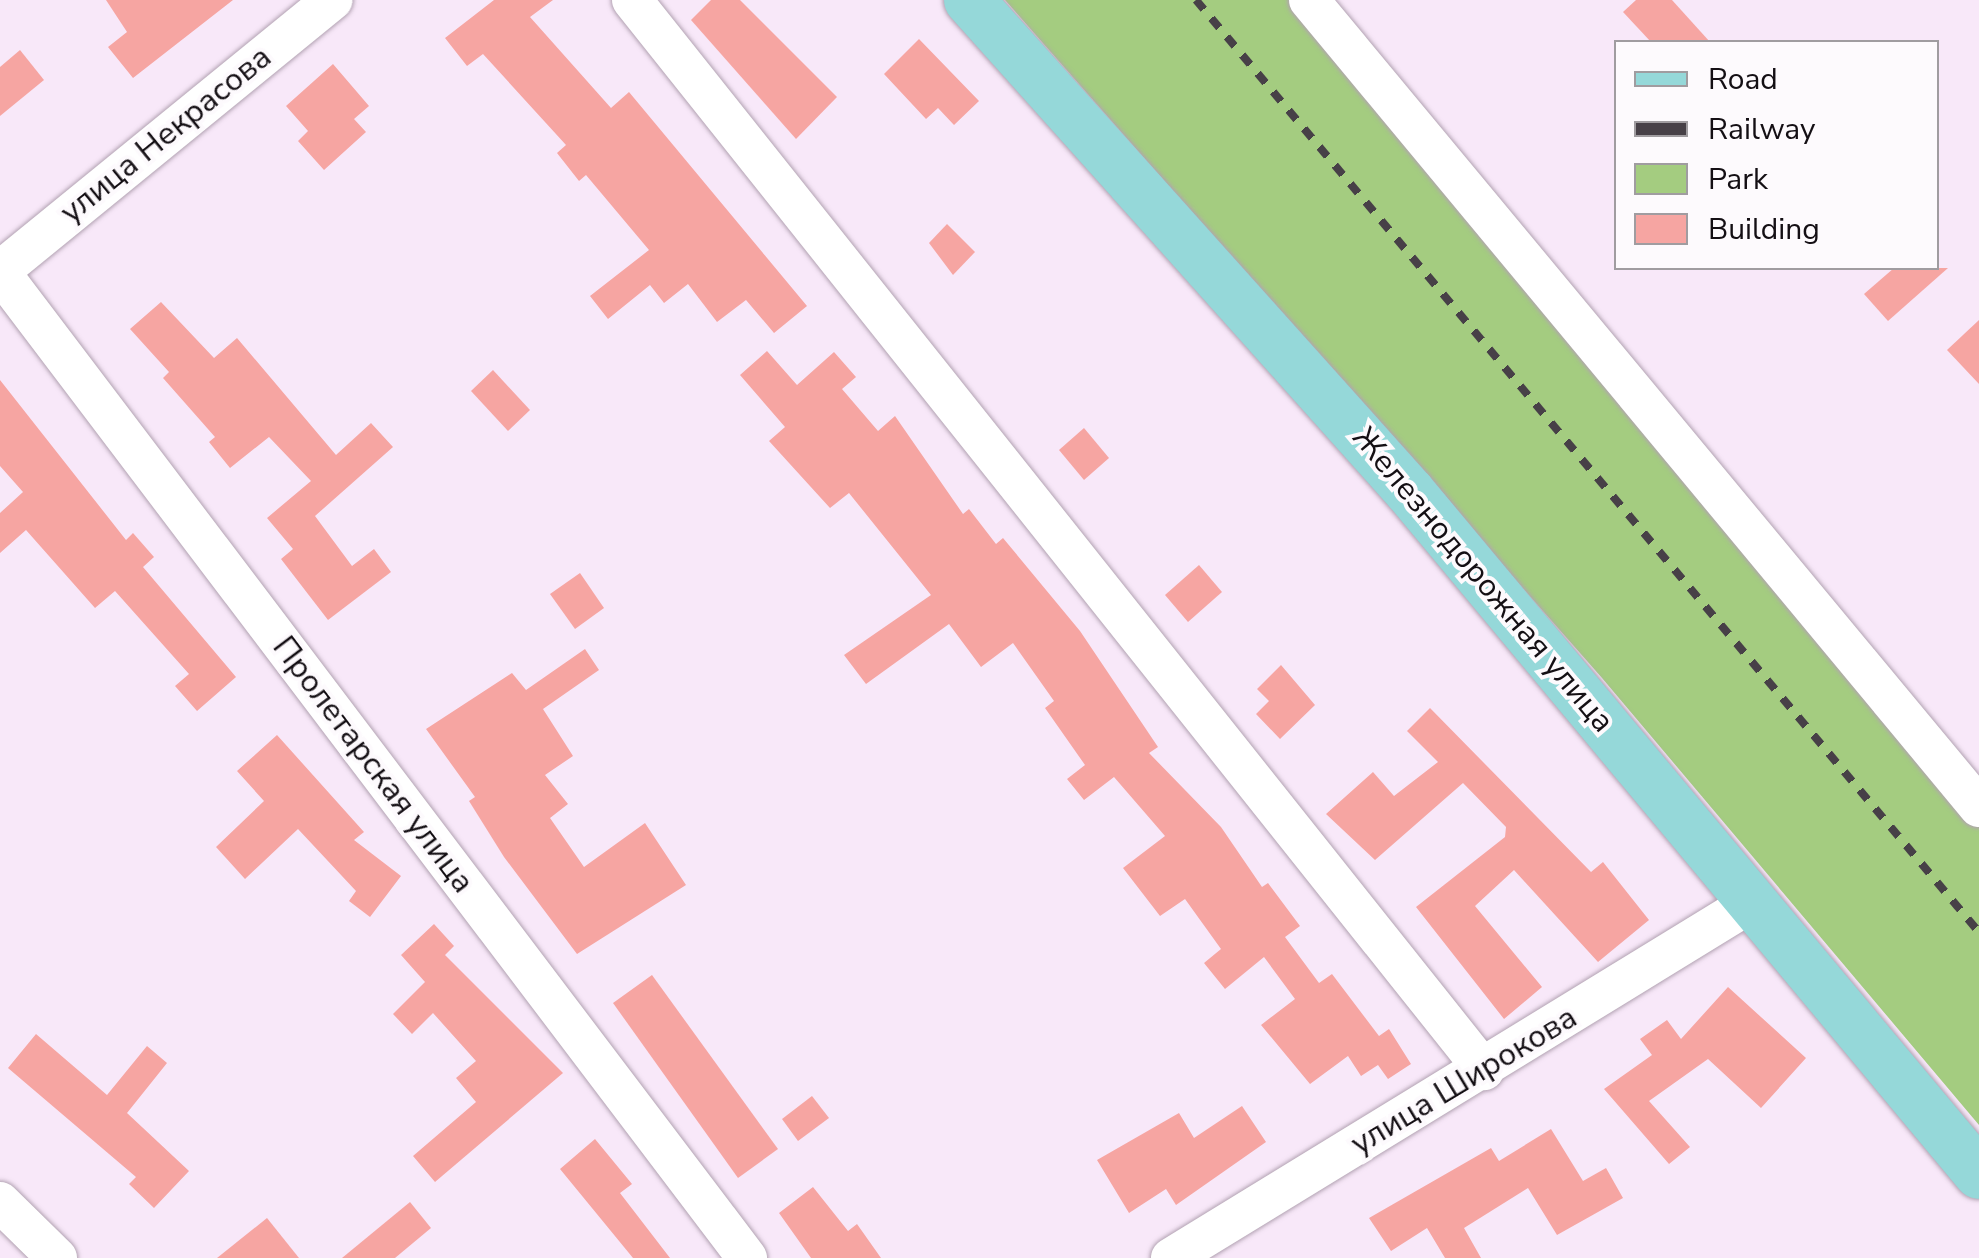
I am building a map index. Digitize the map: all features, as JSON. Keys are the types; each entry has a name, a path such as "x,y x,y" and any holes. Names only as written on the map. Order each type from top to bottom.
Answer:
{"main road":[{"name":"Железнодорожная улица","path":"969,0 1299,364 1754,901 1979,1174"}],"street":[{"name":"улица Некрасова","path":"0,272 332,0"},
{"path":"632,0 1484,1070"},
{"path":"1309,0 1979,807"},
{"name":"Пролетарская улица","path":"0,272 746,1258"},
{"name":"улица Широкова","path":"1171,1258 1484,1070 1754,901"},
{"path":"0,1202 57,1258"}],"green space":[{"path":"1005,0 1309,0 1979,807 1979,1125 1602,678"}],"building":[{"path":"106,0 233,0 133,78 108,47 127,32"},
{"path":"494,0 553,0 530,17 611,108 629,92 807,306 774,333 746,300 717,322 688,284 664,303 650,285 608,319 590,296 649,250 586,175 579,181 557,153 566,145 483,54 467,66 445,38"},
{"path":"711,0 740,0 837,97 796,139 691,20"},
{"path":"1636,0 1672,0 1708,40 1649,40 1623,12"},
{"path":"919,39 979,101 954,125 938,108 926,119 884,74"},
{"path":"20,50 44,80 0,116 0,67"},
{"path":"333,64 369,106 354,119 366,132 324,170 298,141 308,131 286,106"},
{"path":"947,224 975,252 953,275 929,243"},
{"path":"1948,268 1888,321 1864,294 1892,270"},
{"path":"161,302 214,358 237,338 336,455 371,423 393,447 315,516 352,566 374,549 391,572 328,620 281,559 293,549 267,518 311,481 269,437 230,468 209,442 215,437 163,378 169,372 130,329"},
{"path":"1979,320 1979,384 1947,350"},
{"path":"767,351 797,385 834,352 856,377 842,389 878,431 895,416 963,514 969,509 996,544 1003,538 1080,631 1158,747 1149,753 1221,827 1262,887 1268,883 1300,926 1285,937 1319,983 1332,974 1379,1036 1389,1029 1411,1064 1388,1079 1378,1065 1361,1076 1348,1056 1310,1084 1261,1025 1295,999 1264,957 1225,989 1204,963 1221,949 1185,899 1160,916 1123,868 1165,836 1114,777 1084,800 1067,779 1085,765 1045,708 1054,701 1013,643 981,667 949,624 866,684 844,655 931,595 849,493 830,508 769,441 785,427 740,375"},
{"path":"493,370 530,410 508,431 471,391"},
{"path":"0,380 126,540 133,533 154,557 143,567 236,677 197,711 175,686 189,674 115,591 95,608 26,530 0,553 0,513 23,492 0,466"},
{"path":"1084,428 1109,458 1084,480 1059,450"},
{"path":"1199,565 1222,592 1188,622 1165,595"},
{"path":"580,573 604,608 575,629 550,594"},
{"path":"585,649 599,670 543,709 573,756 545,775 568,804 550,818 584,867 645,823 686,885 577,954 504,857 469,801 475,797 426,729 512,673 526,690"},
{"path":"1281,665 1315,705 1280,739 1256,714 1269,701 1257,689"},
{"path":"1430,708 1591,872 1603,862 1649,920 1598,962 1514,870 1475,906 1542,987 1504,1019 1416,907 1505,837 1506,827 1463,783 1375,860 1326,814 1373,772 1394,796 1438,762 1407,731"},
{"path":"277,735 364,832 354,840 401,876 370,917 349,901 356,891 298,829 245,879 216,847 264,801 237,771"},
{"path":"434,924 454,946 445,955 563,1073 435,1182 413,1156 476,1102 456,1078 476,1061 433,1013 412,1034 393,1014 425,982 401,955"},
{"path":"652,975 778,1149 738,1178 613,1003"},
{"path":"1728,987 1806,1058 1761,1108 1708,1059 1649,1101 1690,1147 1669,1164 1604,1089 1652,1055 1640,1039 1667,1020 1681,1039"},
{"path":"36,1034 107,1095 147,1046 167,1063 127,1113 189,1171 154,1208 129,1184 136,1177 8,1068"},
{"path":"812,1096 829,1118 798,1141 782,1119"},
{"path":"1242,1106 1266,1142 1176,1205 1166,1189 1129,1213 1097,1160 1179,1113 1194,1138"},
{"path":"1551,1129 1583,1181 1606,1168 1623,1198 1557,1235 1528,1188 1464,1228 1481,1258 1445,1258 1427,1228 1391,1251 1369,1218 1491,1148 1499,1161"},
{"path":"595,1139 632,1184 620,1193 670,1258 633,1258 560,1169"},
{"path":"813,1187 848,1231 857,1224 881,1258 811,1258 779,1213"},
{"path":"410,1202 431,1228 395,1258 342,1258"},
{"path":"267,1218 299,1258 217,1258"}],"railway":[{"path":"1196,0 1979,932"}]}
